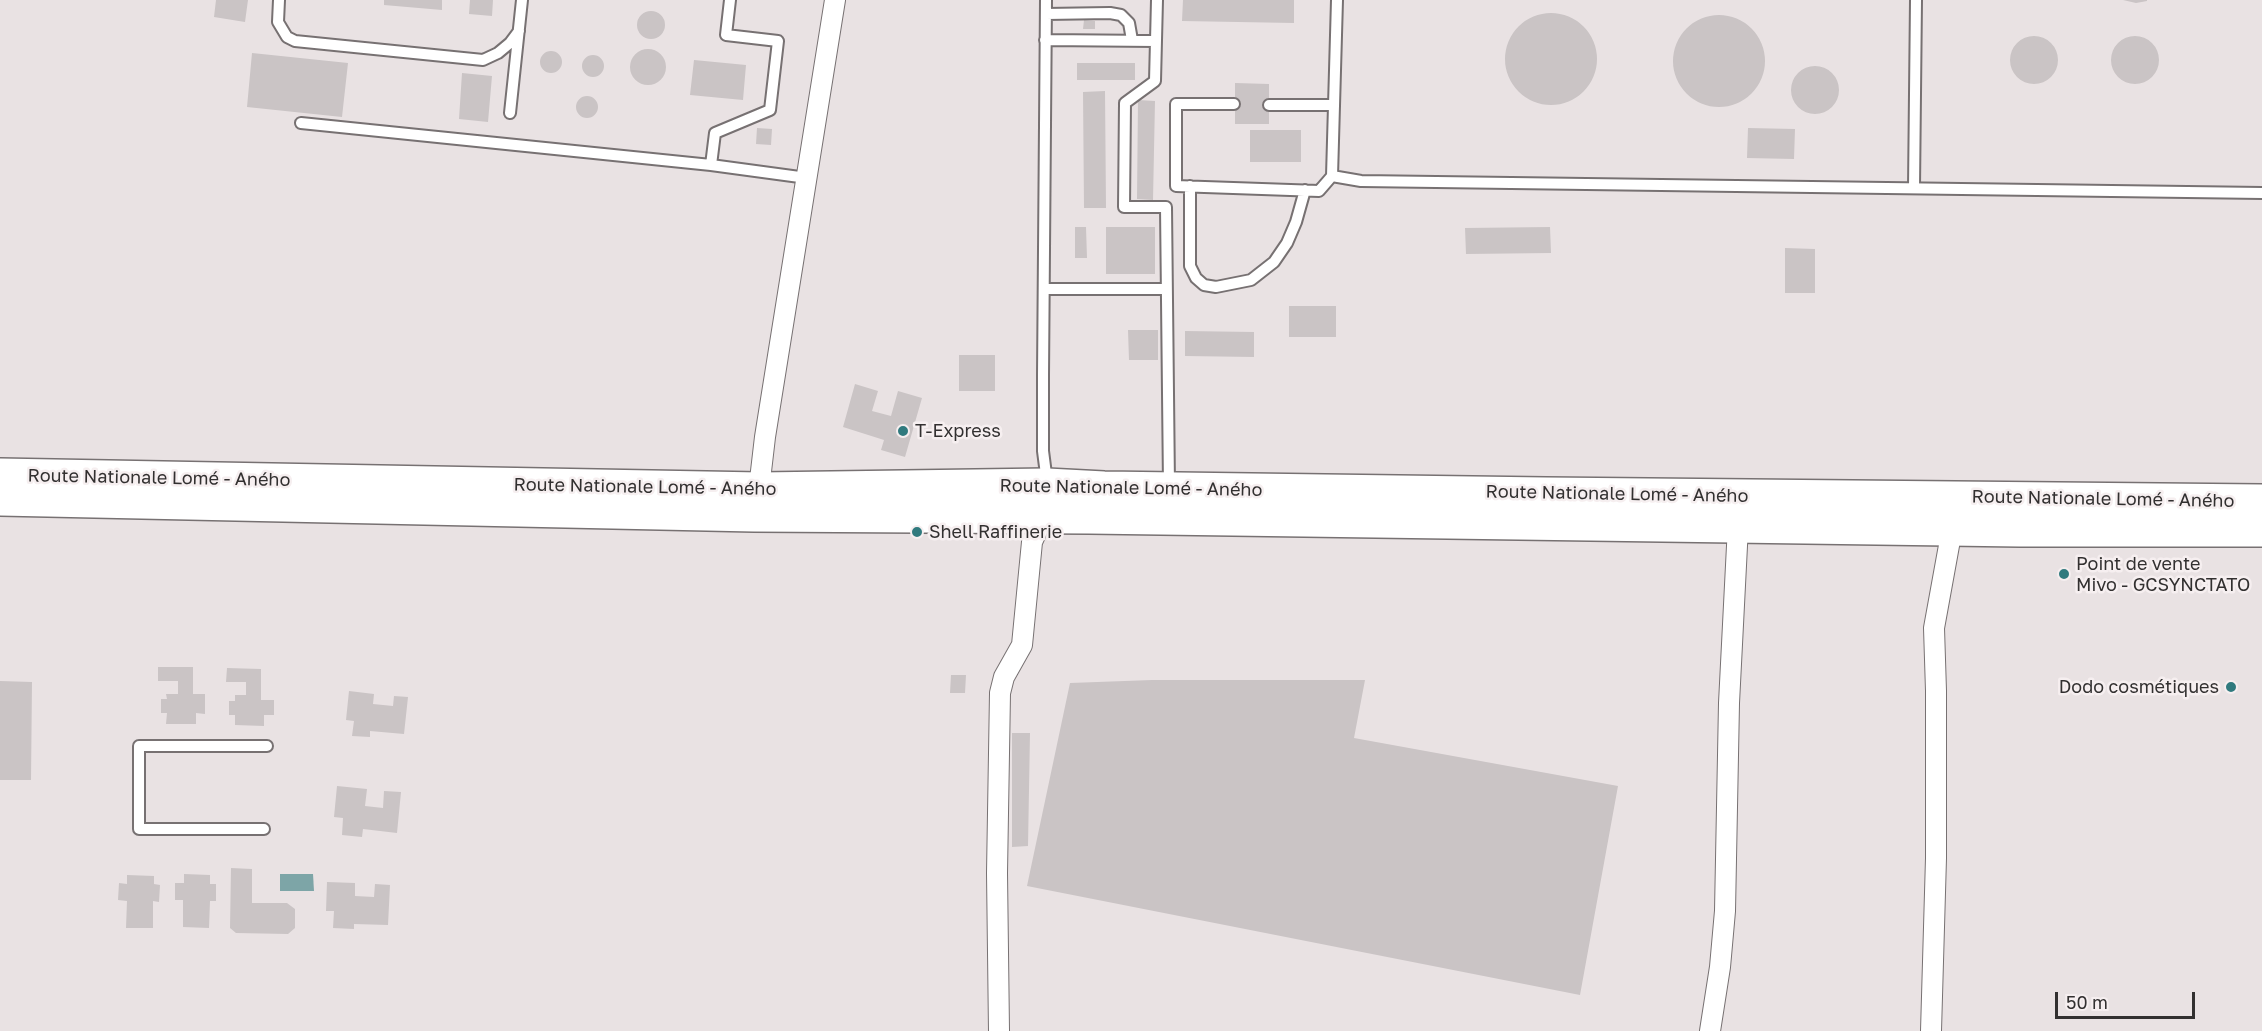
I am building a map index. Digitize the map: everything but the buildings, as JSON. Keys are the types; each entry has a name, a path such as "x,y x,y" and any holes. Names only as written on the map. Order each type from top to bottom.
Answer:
{"highway":[{"name":"Route Nationale Lomé - Aného","path":"0,475 757,502"},
{"name":"Route Nationale Lomé - Aného","path":"1045,501 1104,488 1169,487 1570,494 2262,501"},
{"name":"Route Nationale Lomé - Aného","path":"0,499 1045,501 1738,526 2262,530"}],"street":[{"path":"757,502 765,437 835,0"},
{"path":"999,1031 997,873 1000,693 1004,677 1022,645 1032,542 1045,501"},
{"path":"1710,1031 1720,967 1725,911 1729,703 1738,526"},
{"path":"1931,1031 1935,870 1934,628 1952,529"}],"lane":[{"path":"279,0 278,22 287,37 295,42 483,60 498,53 519,31"},
{"path":"510,112 522,0"},
{"path":"711,165 715,133 770,110 778,41 726,35 730,0"},
{"path":"1045,501 1043,451 1046,0"},
{"path":"1157,0 1155,81 1125,103 1124,207 1166,207 1169,487"},
{"path":"1234,104 1176,104 1176,186 1319,191 1332,176 1337,0"},
{"path":"1914,188 1916,0"},
{"path":"1046,14 1110,13 1121,15 1129,22 1132,40"},
{"path":"1045,39 1156,40"},
{"path":"1269,105 1334,105"},
{"path":"301,123 711,165 807,178"},
{"path":"1332,176 1361,181 2262,193"},
{"path":"1190,186 1190,266 1196,278 1204,285 1216,287 1251,280 1274,262 1287,243 1305,190"},
{"path":"1044,289 1166,289"},
{"path":"264,829 140,829 139,746 267,746"}],"water":[{"path":"280,874 313,874 314,891 280,891"}],"place":[{"name":"T-Express","path":"903,431"},
{"name":"Shell Raffinerie","path":"917,532"},
{"name":"Point de vente Mivo - GCSYNCTATO","path":"2064,574"},
{"name":"Dodo cosmétiques","path":"2231,687"}]}
